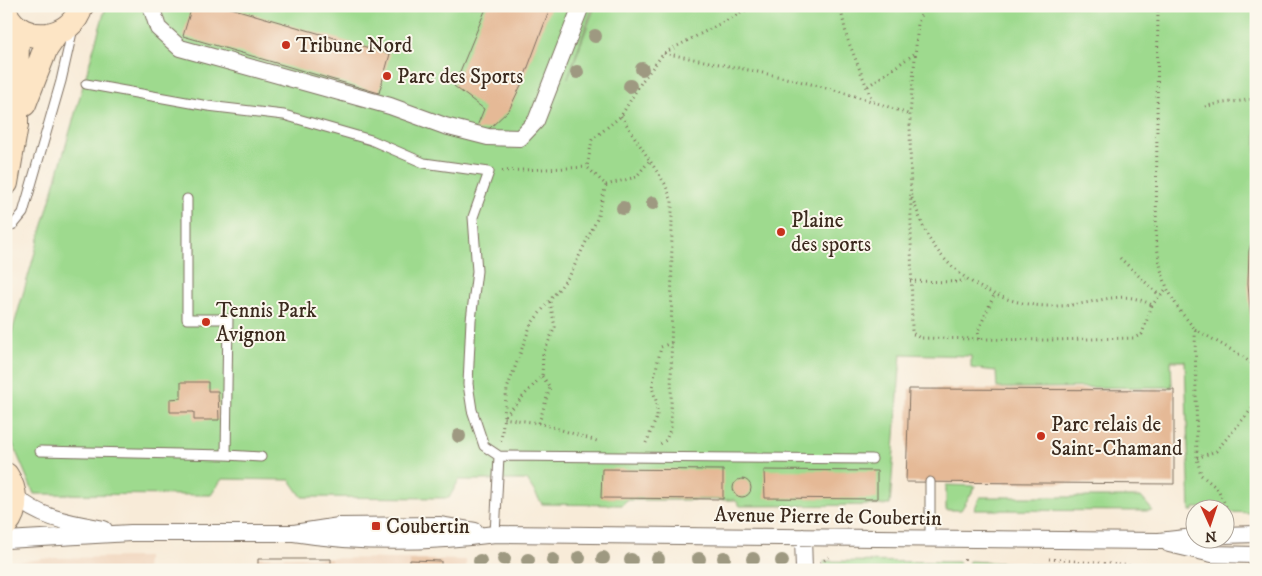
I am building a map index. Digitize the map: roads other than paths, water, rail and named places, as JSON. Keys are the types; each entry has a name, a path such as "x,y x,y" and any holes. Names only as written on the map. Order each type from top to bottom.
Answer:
{"main road":[{"path":"6,183 16,125 35,72 45,50 56,34 78,13"},
{"path":"12,21 29,34 42,36 56,34"},
{"path":"12,21 16,125"},
{"path":"6,524 14,509 11,486"}],"street":[{"path":"151,6 158,28 180,48 390,106 445,126 488,137 520,138 536,121 581,6"},
{"name":"Avenue Pierre de Coubertin","path":"11,486 26,506 58,520 131,533"},
{"name":"Avenue Pierre de Coubertin","path":"6,540 131,533 294,533 339,526 439,526 496,534 1159,541 1184,538"},
{"path":"1234,535 1256,534"},
{"path":"803,537 804,570"},
{"name":"Avenue Pierre de Coubertin","path":"1159,541 1212,554 1256,555"}],"lane":[{"path":"6,227 14,224 23,213 61,81 78,13"},
{"path":"86,84 208,106 284,115 372,140 424,163 489,172 473,218 477,271 468,384 472,410 484,446 499,456 872,459"},
{"path":"187,199 187,319 228,320 226,455"},
{"path":"40,450 261,457"},
{"path":"496,534 499,456"},
{"path":"930,482 930,539"}],"place":[{"name":"Tribune Nord","path":"286,45"},
{"name":"Parc des Sports","path":"387,76"},
{"name":"Plaine des sports","path":"781,232"},
{"name":"Tennis Park Avignon","path":"206,322"},
{"name":"Parc relais de Saint-Chamand","path":"1041,436"},
{"name":"Coubertin","path":"376,526"}]}
